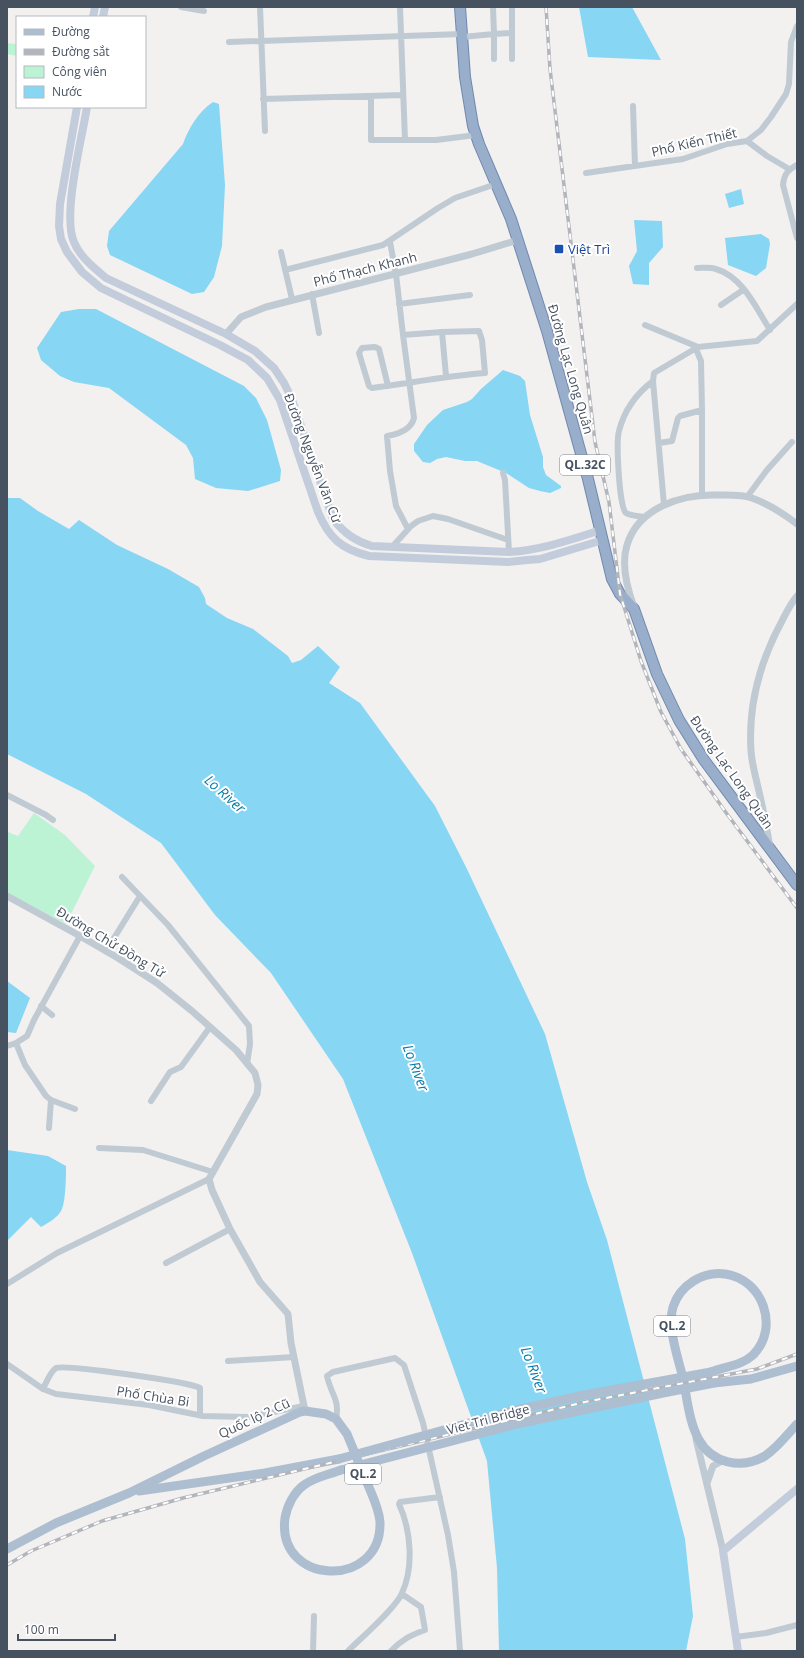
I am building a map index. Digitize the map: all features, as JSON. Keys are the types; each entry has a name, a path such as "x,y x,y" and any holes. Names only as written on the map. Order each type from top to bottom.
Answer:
{"highway":[{"name":"Đường Lạc Long Quân","path":"460,7 470,108 476,135 505,204 547,331 587,472 612,579 620,594 634,609 657,674 679,720 704,760 797,885"}],"main road":[{"name":"Đường Nguyễn Văn Cừ","path":"77,108 66,163 59,217 61,239 72,260 82,272 101,288 220,345 248,360 258,368 267,378 280,400 320,516 328,531 339,543 358,553 369,556 508,562 540,558 602,535"},
{"name":"Đường Nguyễn Văn Cừ","path":"87,108 70,203 73,241 90,264 106,278 226,334 255,351 274,368 291,397 328,506 333,519 340,528 355,540 366,544 392,547 509,552 530,550 602,535"},
{"path":"454,560 455,550"},
{"name":"Viet Tri Bridge","path":"339,1459 548,1403 584,1395 712,1372 720,1368 734,1366 749,1358 759,1348 767,1327 765,1309 757,1292 740,1278 725,1274 710,1274 690,1283 676,1300 672,1314 672,1331 693,1423"},
{"name":"Viet Tri Bridge","path":"336,1419 347,1434 376,1506 380,1530 375,1546 362,1562 343,1570 327,1572 304,1563 289,1544 285,1529 286,1514 296,1493 304,1485 324,1475 341,1470 517,1424 714,1383 751,1379 797,1366"},
{"name":"Quốc lộ 2 Cũ","path":"7,1549 56,1524 129,1493 304,1408 326,1414 336,1419"},
{"name":"QL.2","path":"693,1423 698,1438 705,1448 712,1455 722,1461"},
{"path":"722,1461 740,1462 760,1458 774,1448 797,1424"},
{"name":"Quốc lộ 2 Cũ","path":"129,1493 265,1473 339,1459"},
{"path":"738,1651 723,1551 797,1489"}],"street":[{"path":"181,7 204,11"},
{"path":"260,7 265,131"},
{"path":"400,7 405,140"},
{"path":"493,7 494,59"},
{"path":"512,7 512,58"},
{"name":"Phố Kiến Thiết","path":"586,173 690,157 727,144 748,142 768,122 786,94 789,84 791,42 797,26"},
{"path":"229,42 512,33"},
{"path":"263,99 403,95"},
{"path":"371,96 371,140 436,140 476,135"},
{"path":"633,106 635,166"},
{"path":"748,142 767,156 789,169"},
{"path":"797,166 789,169 783,178 782,185 797,238"},
{"path":"285,270 365,250 390,242 438,208 456,198 496,184"},
{"name":"Phố Thạch Khanh","path":"226,334 234,322 245,314 292,299 396,274 518,240"},
{"path":"390,242 396,274 414,418 407,430 387,436 390,471 396,506 408,529"},
{"path":"281,252 292,299"},
{"path":"697,268 715,269 731,277 744,290 770,330"},
{"path":"721,305 744,290"},
{"path":"312,294 319,333"},
{"path":"399,304 470,295"},
{"path":"664,505 653,381 654,373 697,348 753,343 760,340 797,304"},
{"path":"645,325 697,348 700,358 702,410 702,494"},
{"path":"403,336 442,332 479,331 482,340 487,380"},
{"path":"442,332 446,376"},
{"path":"388,386 379,349 375,347 362,348 359,353 369,386 372,388 388,386 409,383 446,376 485,373"},
{"path":"644,517 627,514 623,509 620,493 618,434 628,408 639,394 653,381"},
{"path":"659,443 672,441 678,418 680,416 702,410"},
{"path":"747,497 767,470 792,442"},
{"path":"503,473 505,480 509,552"},
{"path":"634,609 626,579 626,553 631,534 644,517 655,509 681,498 702,494 747,497 769,506 797,524"},
{"path":"392,547 408,529 418,521 433,516 448,519 508,540"},
{"path":"770,849 765,813 752,766 750,750 752,714 757,680 768,648 778,627 797,596"},
{"path":"7,795 53,820"},
{"path":"122,877 168,925 249,1026 250,1044 247,1064"},
{"name":"Đường Chử Đồng Tử","path":"7,896 106,951 157,983 236,1050 255,1073 258,1085 257,1094 211,1175"},
{"path":"106,951 140,896"},
{"path":"7,1046 16,1044 27,1036 41,1006 80,936"},
{"path":"41,1006 52,1015"},
{"path":"151,1101 170,1072 181,1066 210,1027"},
{"path":"16,1044 25,1065 46,1096 51,1100 75,1109"},
{"path":"50,1128 51,1100"},
{"path":"99,1148 144,1150 211,1175"},
{"path":"211,1175 212,1190 230,1229 260,1282 288,1314 290,1343 304,1408"},
{"path":"7,1284 56,1253 211,1175"},
{"path":"166,1262 230,1229"},
{"path":"228,1361 294,1357"},
{"path":"336,1419 339,1408 330,1388 327,1376 333,1372 395,1358 404,1365 423,1423 448,1535 454,1572 460,1651"},
{"name":"Phố Chùa Bi","path":"7,1364 43,1389 66,1396 146,1404 200,1415 248,1416 304,1408"},
{"path":"43,1389 52,1372 56,1368 83,1368 154,1379 200,1388 200,1415"},
{"path":"693,1423 706,1485 723,1551"},
{"path":"706,1485 713,1466 722,1461"},
{"path":"348,1651 388,1612 402,1594 410,1559 407,1526 400,1502 440,1498"},
{"path":"391,1651 399,1642 408,1636 425,1630 421,1607 402,1594"},
{"path":"313,1651 314,1616"},
{"path":"736,1637 766,1634 797,1625"}],"green space":[{"path":"7,43 16,44 16,56 7,54"},
{"path":"34,813 65,835 95,866 66,924 7,893 7,833 8,832 18,836"}],"water":[{"path":"579,7 632,7 661,60 588,57"},
{"path":"213,102 219,104 225,185 222,246 214,277 204,292 192,294 110,255 107,246 109,231 183,144 195,121 203,110"},
{"path":"741,189 744,204 729,208 725,194"},
{"path":"634,220 662,221 663,247 649,263 649,285 633,284 629,266 637,251"},
{"path":"761,234 769,239 770,244 766,268 756,276 728,265 725,238"},
{"path":"79,309 96,309 244,386 256,398 267,420 281,470 280,481 248,491 216,488 195,479 193,458 186,445 109,388 74,382 60,376 41,360 37,348 61,312"},
{"path":"503,370 520,376 525,381 530,415 543,457 543,467 546,475 561,486 561,488 550,493 529,488 506,473 477,461 465,461 446,457 437,459 430,463 423,462 414,451 414,444 427,425 443,410 472,399"},
{"name":"Lo River","path":"7,498 20,498 38,511 69,529 79,520 117,545 168,569 199,587 205,598 206,604 227,618 253,629 288,656 292,663 301,660 318,646 340,667 329,683 360,703 435,806 466,867 545,1034 587,1182 607,1240 685,1539 693,1616 686,1651 499,1651 497,1568 487,1461 412,1253 343,1079 271,973 215,915 161,843 86,794 7,754"},
{"path":"7,981 30,998 16,1033 7,1032"},
{"path":"7,1150 48,1156 66,1166 66,1182 63,1207 57,1216 41,1227 31,1217 7,1241"}],"railway":[{"path":"546,7 550,69 595,442 609,502 620,594 641,661 661,712 681,749 797,908"},
{"path":"7,1565 31,1551 102,1521 183,1498 585,1402 757,1369 797,1354"}],"place":[{"name":"Việt Trì","path":"559,249"}]}
